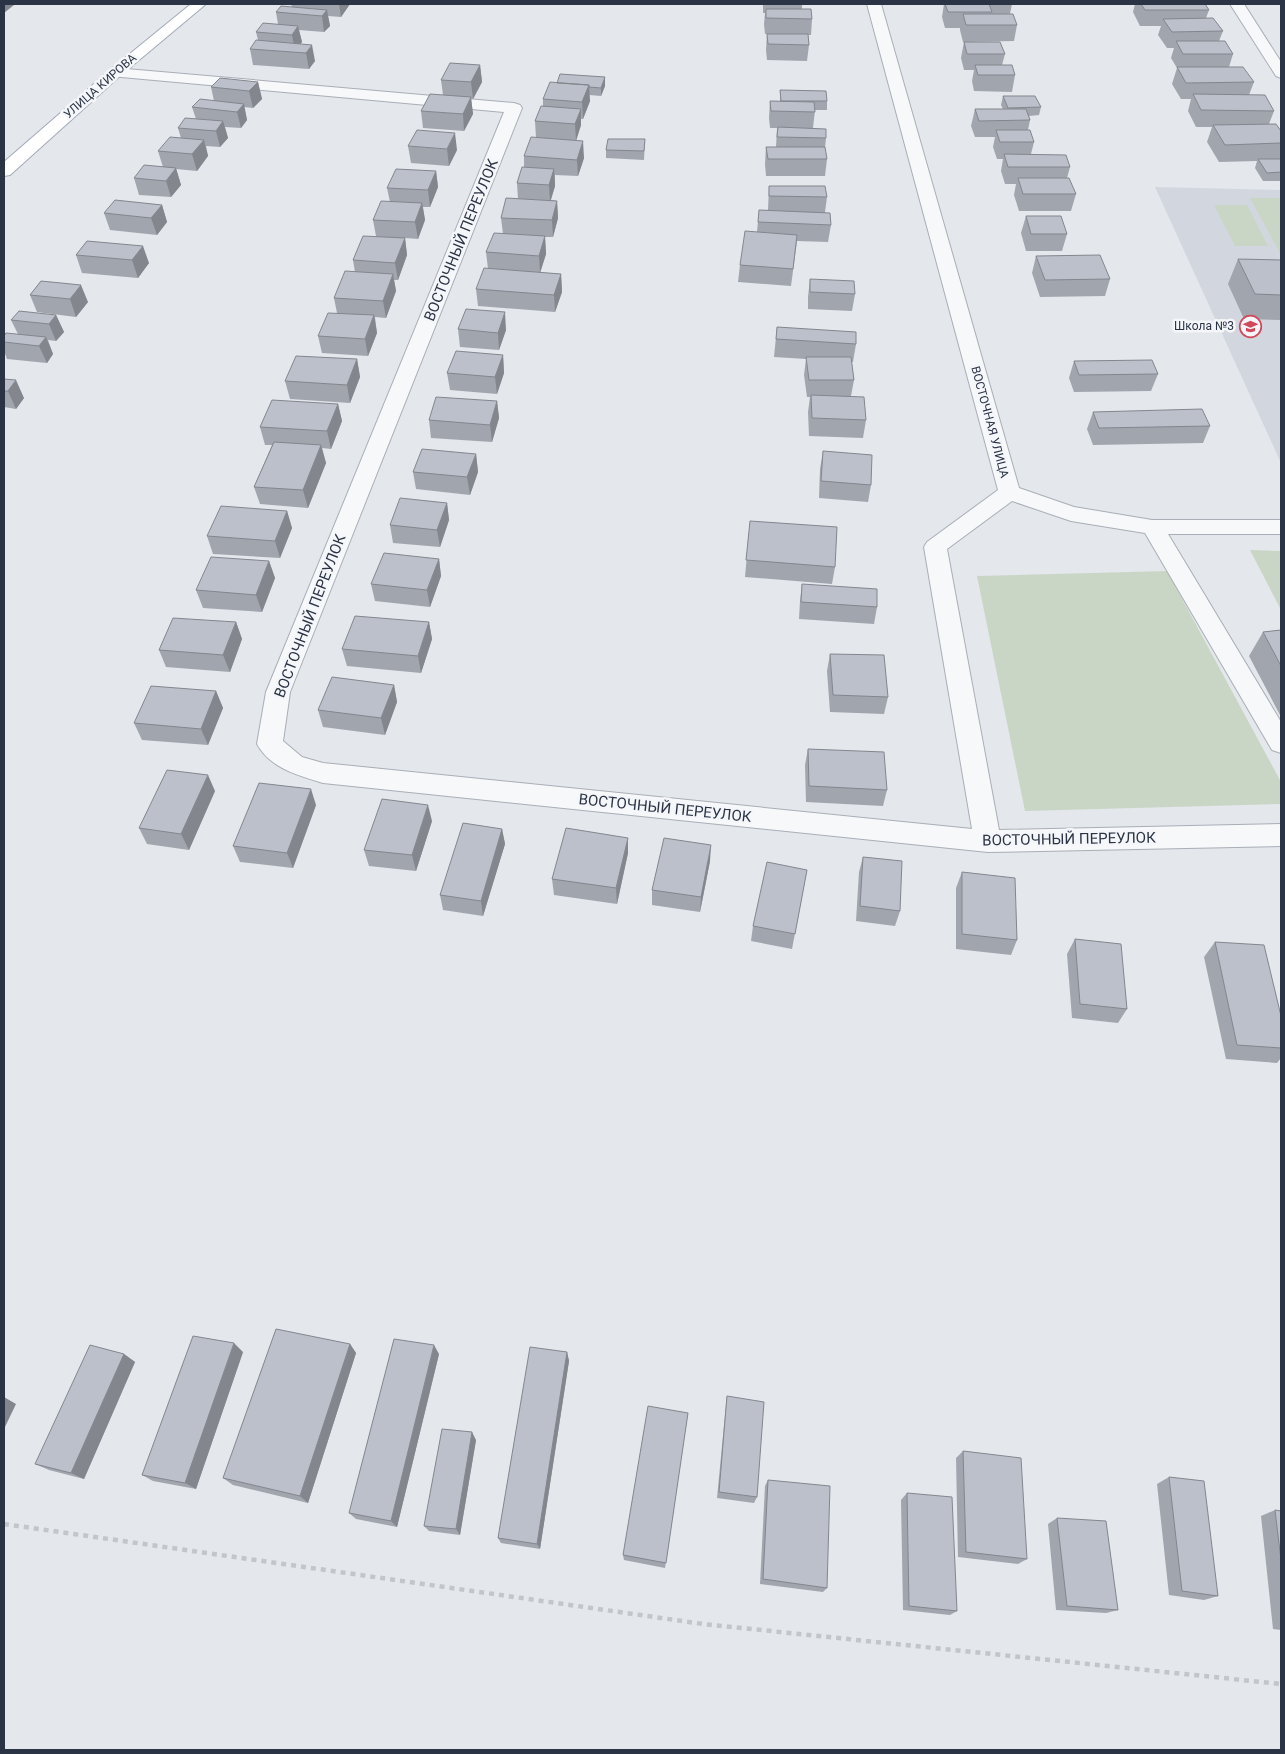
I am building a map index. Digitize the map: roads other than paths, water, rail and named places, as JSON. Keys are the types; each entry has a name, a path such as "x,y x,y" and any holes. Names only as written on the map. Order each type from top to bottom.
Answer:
{"main road":[{"name":"УЛИЦА КИРОВА","path":"4,171 115,73 199,4"}],"street":[{"name":"ВОСТОЧНАЯ УЛИЦА","path":"874,4 1009,492 934,547 988,841"},
{"path":"1237,4 1281,73"},
{"name":"ВОСТОЧНЫЙ ПЕРЕУЛОК","path":"115,73 514,108 278,692 270,744 293,764 323,773 988,841 1281,835"},
{"path":"1009,492 1070,514 1152,526 1281,527"},
{"path":"1152,526 1281,743"}],"place":[{"name":"Школа №3","path":"1250,326"}]}
